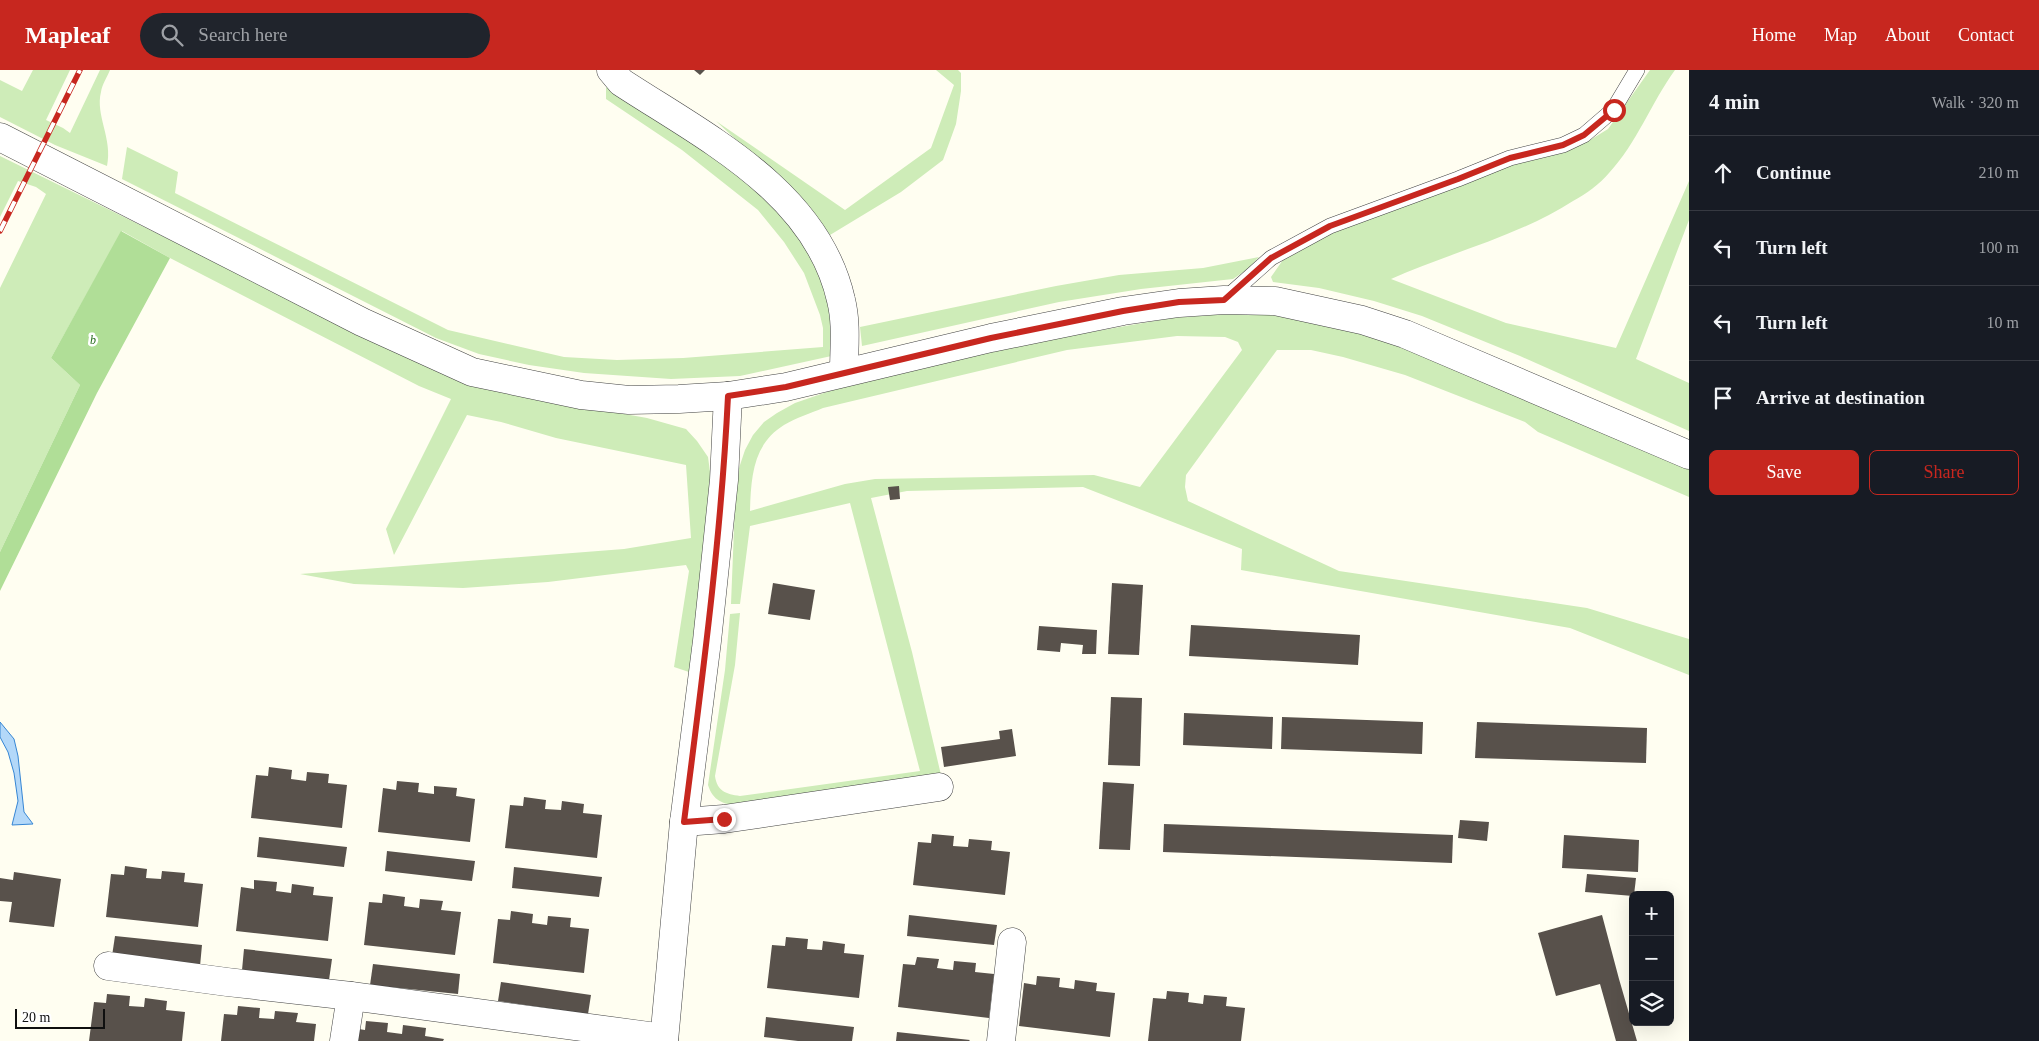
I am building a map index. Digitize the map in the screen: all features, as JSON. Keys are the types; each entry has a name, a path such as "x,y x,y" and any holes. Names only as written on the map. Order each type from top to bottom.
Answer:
{"street":[{"path":"611,70 621,82 700,132 746,166 777,193 804,224 828,264 841,300 844,319 844,372"},
{"path":"0,137 362,322 472,372 581,395 629,400 728,396 786,387 991,338 1123,311 1179,302 1224,300 1275,301 1362,320 1405,334 1689,456"},
{"path":"108,966 351,996 664,1040 684,822 724,480 728,396"},
{"path":"684,822 724,819 939,787"},
{"path":"1001,1041 1012,942"},
{"path":"344,1041 351,996"}],"lane":[{"path":"1224,300 1271,258 1330,226 1510,158 1563,145 1584,135 1614,110 1637,70"}],"green space":[{"path":"33,70 70,70 46,120 70,133 100,70 110,70 102,87 100,101 108,146 107,166 55,145 0,117 0,80 22,91"},
{"path":"936,70 958,70 961,73 961,91 956,124 943,160 901,192 830,235 811,210 716,121 845,210 931,148 954,85"},
{"path":"1650,70 1675,70 1628,149 1597,185 1552,214 1529,225 1391,279 1506,323 1616,348 1689,181 1689,220 1636,359 1689,383 1689,431 1520,356 1422,316 1374,301 1319,288 1273,282 1271,277 1285,257 1328,235 1510,164 1566,151 1590,140 1608,129"},
{"path":"606,87 728,164 785,215 816,266 831,305 836,355 740,376 671,379 584,373 529,365 479,354 436,338 122,179 127,147 178,172 175,193 448,330 564,357 617,360 683,358 823,347 823,328 820,315 804,273 784,242 758,210 682,150 606,99"},
{"path":"0,156 443,374 475,385 512,394 647,418 686,429 708,457 711,479 692,673 674,667 689,571 686,565 548,582 463,588 354,584 300,574 624,549 691,538 686,465 556,438 501,422 467,415 394,555 386,529 451,399 419,386 170,258 122,231 51,358 80,385 0,552 0,288 46,194 36,187 18,181 0,217"},
{"name":"b","path":"121,231 170,258 97,393 0,591 0,552 80,385 51,358"},
{"path":"1259,257 1248,269 1233,279 1141,289 1059,302 862,346 860,327 1056,286 1119,275 1203,268"},
{"path":"1239,313 1281,316 1354,327 1689,468 1689,497 1538,432 1525,422 1405,375 1311,350 1277,350 1186,475 1185,487 1188,501 1339,571 1587,608 1689,639 1689,675 1570,628 1241,570 1242,549 1083,487 907,491 871,498 912,652 941,775 739,806 719,801 713,795 708,785 725,670 730,614 740,613 735,665 715,776 718,785 723,791 740,796 920,771 850,503 750,526 740,604 731,604 736,479 745,450 753,435 764,422 795,403 850,384 999,348 1172,318","holes":["1177,336 1225,337 1238,342 1242,350 1140,487 1094,475 875,479 845,484 750,511 753,474 760,452 766,442 784,425 823,408 1067,350"]}],"water":[{"path":"0,722 14,739 18,756 24,812 33,824 12,825 18,801 14,773 8,752 0,737"}],"building":[{"path":"694,70 705,70 700,75"},
{"path":"899,486 900,499 890,500 888,487"},
{"path":"773,583 815,590 810,620 768,614"},
{"path":"1112,583 1143,585 1139,655 1108,654"},
{"path":"1191,625 1360,635 1358,665 1189,656"},
{"path":"1039,626 1097,630 1096,654 1082,654 1083,645 1061,643 1060,652 1037,650"},
{"path":"1111,697 1142,698 1140,766 1108,765"},
{"path":"1184,713 1273,717 1272,749 1183,745"},
{"path":"1282,717 1423,722 1422,754 1281,749"},
{"path":"1477,722 1647,728 1646,763 1475,758"},
{"path":"1012,729 1016,756 944,767 941,747 1000,739 999,731"},
{"path":"269,767 292,770 291,779 306,781 307,772 329,774 328,783 347,785 342,828 251,818 256,775 268,776"},
{"path":"397,781 419,783 418,792 434,794 434,786 457,788 456,796 475,799 470,842 378,832 383,788 396,790"},
{"path":"1103,782 1134,784 1130,850 1099,849"},
{"path":"524,797 546,800 545,809 561,810 562,801 584,804 583,813 602,815 597,858 505,848 510,805 523,806"},
{"path":"1460,820 1489,822 1487,841 1458,838"},
{"path":"1164,824 1453,835 1452,863 1163,852"},
{"path":"932,834 954,836 953,846 968,847 969,839 992,841 991,850 1010,852 1005,895 913,885 918,842 931,843"},
{"path":"1564,835 1639,840 1638,872 1562,868"},
{"path":"259,837 347,847 344,867 257,857"},
{"path":"387,851 475,861 472,881 385,871"},
{"path":"125,866 147,869 146,878 161,879 162,871 185,873 184,882 203,884 198,927 106,917 111,874 124,875"},
{"path":"514,867 602,877 599,897 512,888"},
{"path":"14,872 61,879 54,927 9,922 12,902 0,901 0,878 13,880"},
{"path":"1587,874 1636,878 1634,891 1629,891 1629,896 1585,892"},
{"path":"254,880 277,882 276,891 291,893 292,884 314,887 313,895 333,897 328,941 236,931 241,887 254,889"},
{"path":"383,894 405,897 404,906 419,908 420,899 443,901 441,910 461,912 455,955 364,945 369,902 382,903"},
{"path":"511,911 533,914 532,923 547,925 548,916 571,918 570,927 589,929 584,973 493,963 498,919 510,920"},
{"path":"909,915 997,925 994,945 907,936"},
{"path":"1602,915 1629,1013 1629,1026 1633,1026 1637,1041 1616,1041 1600,984 1556,996 1538,933"},
{"path":"115,936 202,945 200,966 112,956"},
{"path":"786,937 808,939 807,949 822,950 823,941 845,944 844,953 864,955 859,998 767,988 772,945 785,946"},
{"path":"244,949 332,959 329,980 242,970"},
{"path":"917,957 939,959 937,968 953,970 954,961 976,963 975,972 994,974 989,1018 898,1007 903,964 915,965"},
{"path":"373,964 460,974 458,994 370,985"},
{"path":"1037,976 1060,978 1059,987 1074,989 1075,980 1097,983 1096,991 1115,993 1110,1037 1019,1026 1024,983 1036,985"},
{"path":"501,982 591,995 588,1014 498,1001"},
{"path":"1167,991 1189,993 1188,1002 1203,1004 1204,995 1227,997 1226,1006 1245,1008 1241,1041 1148,1041 1153,998 1166,999"},
{"path":"107,994 130,996 129,1006 144,1007 145,998 167,1001 166,1010 185,1012 182,1041 89,1041 94,1002 106,1003"},
{"path":"238,1006 260,1008 259,1018 274,1019 275,1011 298,1013 296,1022 316,1024 314,1041 221,1041 224,1014 237,1015"},
{"path":"766,1017 854,1027 852,1041 798,1041 764,1037"},
{"path":"366,1021 388,1023 387,1032 402,1034 403,1025 426,1028 425,1036 444,1039 443,1041 351,1041 352,1028 365,1030"},
{"path":"897,1032 970,1040 896,1041"}],"railway":[{"path":"0,231 80,70"}],"route":[{"path":"724,819 684,822 707,641 724,480 728,396 786,387 991,338 1123,311 1179,302 1224,300 1271,258 1330,226 1510,158 1563,145 1584,135 1614,110"}]}
